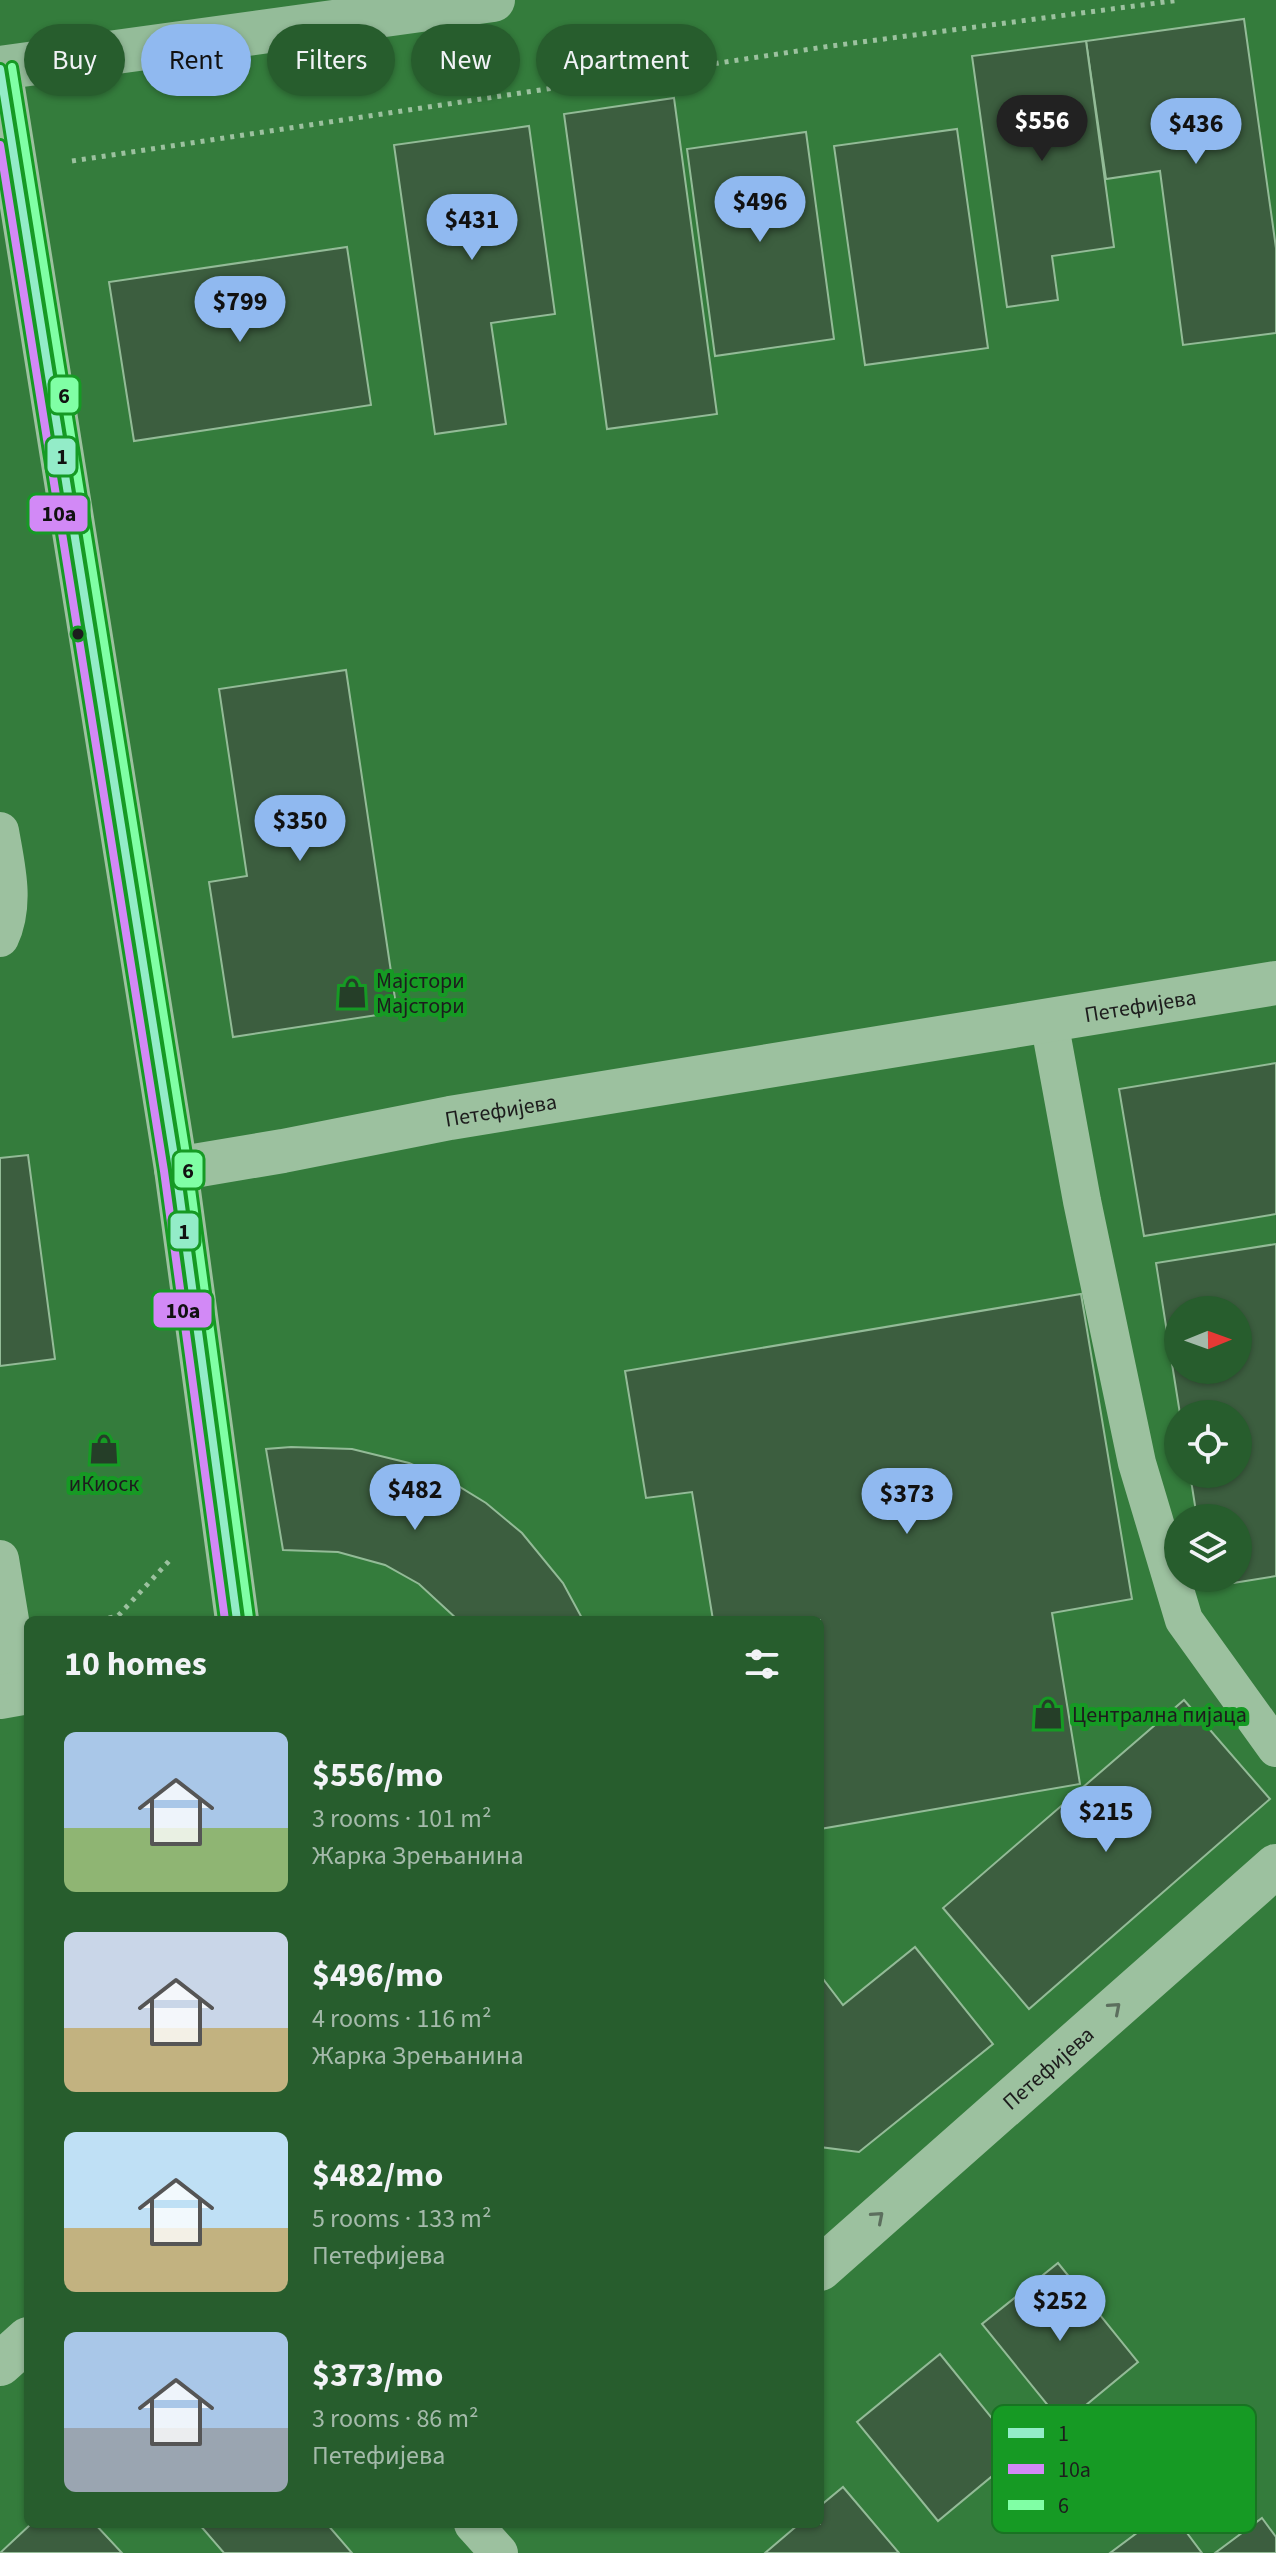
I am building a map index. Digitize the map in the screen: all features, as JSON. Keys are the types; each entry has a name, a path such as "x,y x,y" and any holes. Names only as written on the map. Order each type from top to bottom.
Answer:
{"main road":[{"path":"0,68 493,0"}],"street":[{"path":"0,68 176,1169 236,1616"},
{"name":"Петефијева","path":"176,1169 450,1118 1276,983"},
{"name":"Петефијева","path":"824,2265 1276,1866"},
{"path":"0,2364 24,2343"}],"lane":[{"path":"0,831 9,888 7,923 0,938"},
{"path":"1049,1021 1082,1201 1137,1463 1184,1620 1276,1748"},
{"path":"0,1559 17,1694"},
{"path":"477,2528 499,2553"}],"path":[{"path":"17,170 831,46 1180,0"}],"building":[{"path":"1244,19 1276,248 1276,333 1183,345 1160,171 1106,179 1086,41"},
{"path":"1086,41 1114,247 1052,256 1058,300 1007,307 972,56"},
{"path":"674,98 717,414 607,429 564,114"},
{"path":"529,126 555,314 491,323 506,424 435,434 394,145"},
{"path":"957,129 988,348 865,365 834,146"},
{"path":"806,132 834,339 715,356 687,149"},
{"path":"347,247 371,405 134,441 109,282"},
{"path":"346,670 397,1012 233,1037 209,882 247,876 219,689"},
{"path":"1276,1063 1276,1214 1144,1236 1119,1089"},
{"path":"28,1155 55,1359 0,1366 0,1158"},
{"path":"1276,1244 1276,1576 1252,1580 1252,1504 1195,1504 1192,1488 1252,1488 1252,1400 1178,1400 1175,1384 1252,1384 1252,1296 1164,1296 1164,1313 1156,1263"},
{"path":"1081,1294 1132,1599 1052,1613 1080,1784 824,1828 824,1616 712,1616 692,1492 646,1498 625,1371"},
{"path":"266,1449 352,1449 409,1463 450,1481 486,1503 522,1533 563,1583 581,1616 454,1616 419,1584 385,1565 338,1552 283,1550"},
{"path":"1184,1700 1270,1799 1029,2009 943,1908"},
{"path":"915,1947 993,2044 859,2152 824,2148 824,1980 843,2005"},
{"path":"1058,2263 1138,2362 1086,2405 1048,2405 982,2324"},
{"path":"940,2354 992,2418 992,2476 938,2521 857,2422"},
{"path":"843,2487 899,2553 765,2553 794,2528 824,2528 824,2503"},
{"path":"1262,2518 1276,2537 1276,2553 1215,2553 1242,2533 1256,2533 1256,2522"},
{"path":"27,2528 99,2528 122,2553 0,2553"},
{"path":"202,2528 330,2528 352,2553 224,2553"},
{"path":"1137,2533 1187,2533 1202,2553 1110,2553"}],"transit line":[{"name":"6","path":"12,67 188,1167 249,1616"},
{"name":"1","path":"0,69 176,1169 236,1616"},
{"name":"10а","path":"0,145 164,1171 224,1616"}],"place":[{"name":"Мајстори Мајстори","path":"352,993"},
{"name":"иКиоск","path":"104,1449"},
{"name":"Централна пијаца","path":"1048,1714"}]}
